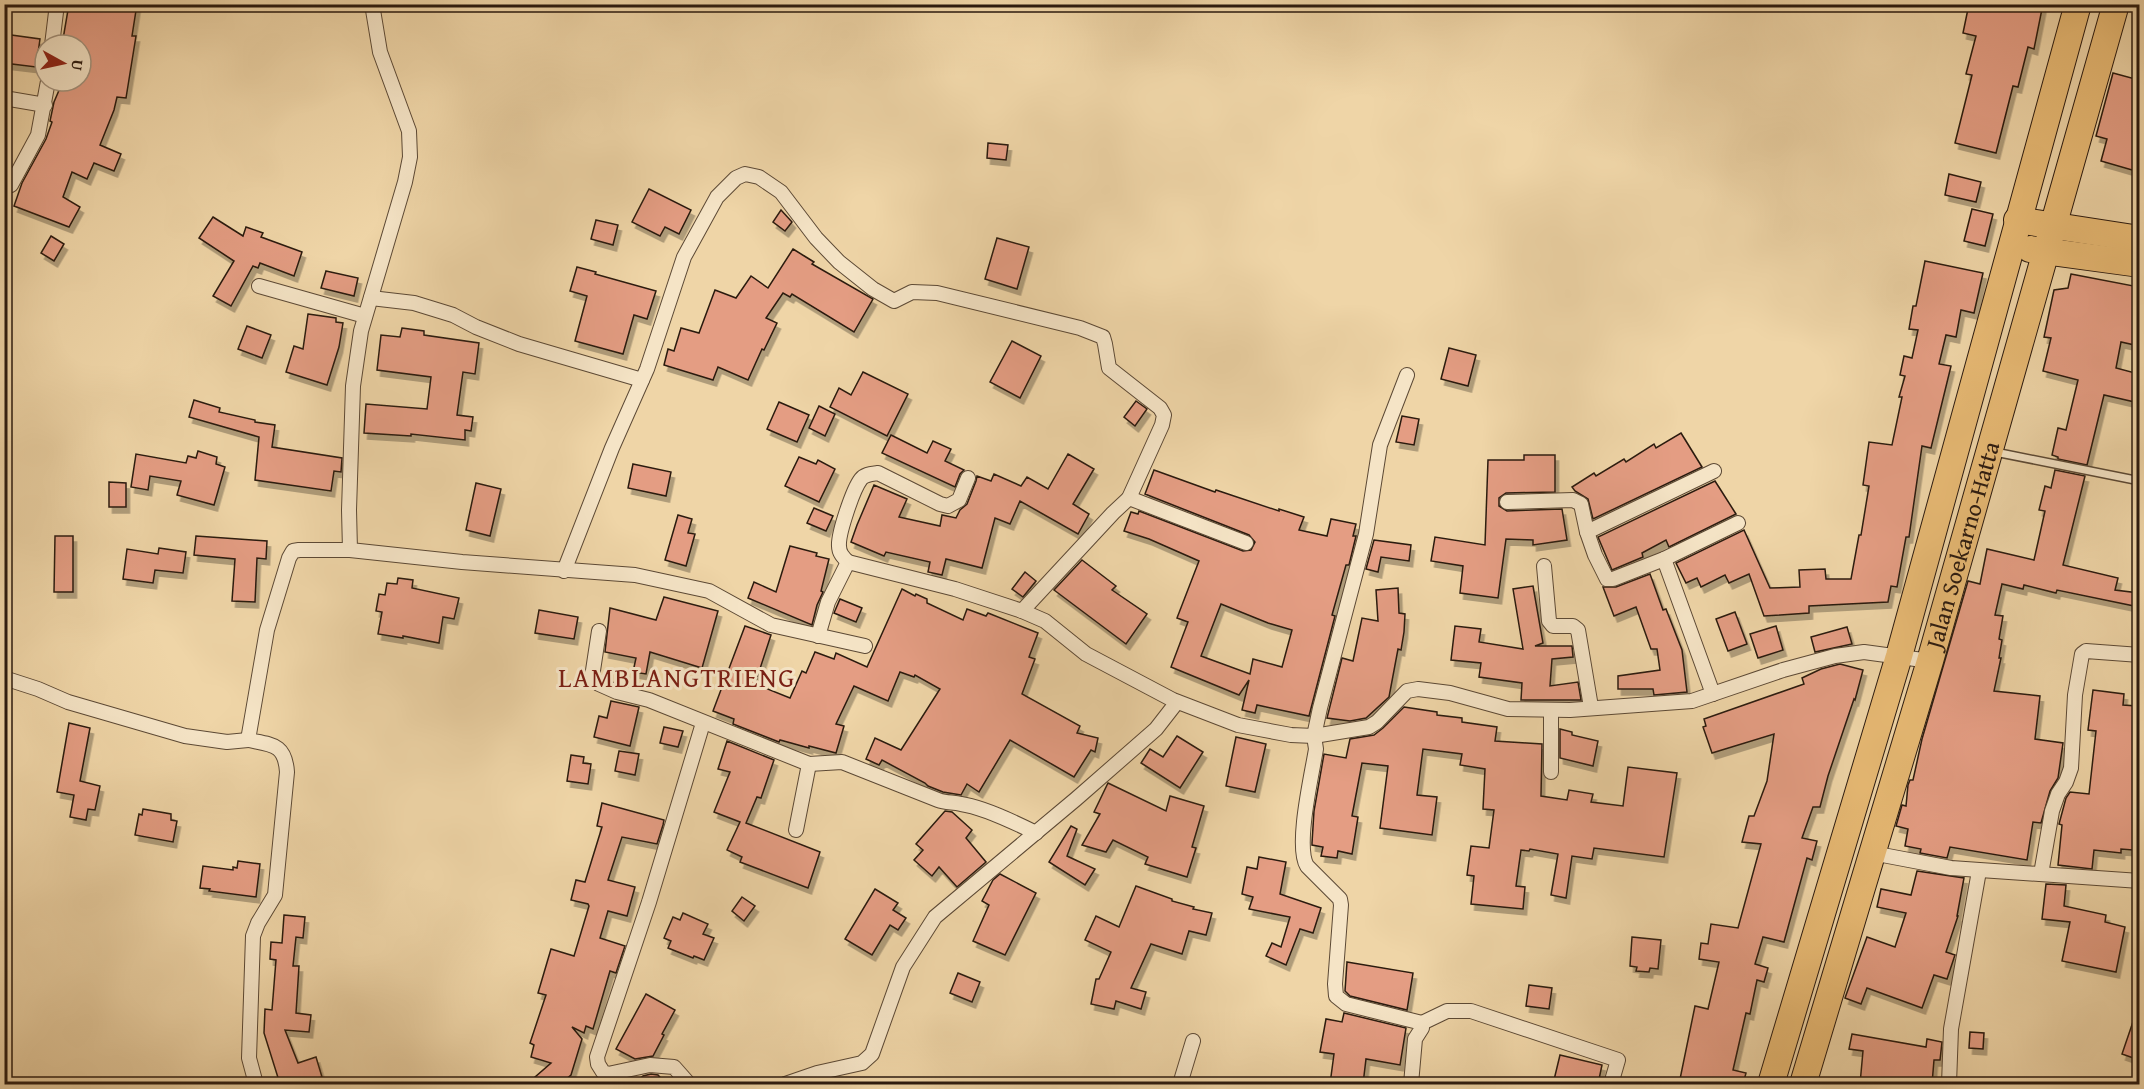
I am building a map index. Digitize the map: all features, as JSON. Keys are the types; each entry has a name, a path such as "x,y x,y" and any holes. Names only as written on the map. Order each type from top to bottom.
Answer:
{"highway":[{"name":"Jalan Soekarno-Hatta","path":"1771,1084 1899,656 2078,4"},
{"name":"Jalan Soekarno-Hatta","path":"1807,1082 1872,853 1930,661 2116,4"},
{"path":"2017,220 2139,239"},
{"path":"2011,245 2139,264"}],"street":[{"path":"53,33 57,4"},
{"path":"351,550 349,510 353,386 366,316 405,182 410,157 409,130 380,52 372,4"},
{"path":"11,185 38,135 46,93"},
{"path":"4,98 45,105"},
{"path":"564,571 612,448 642,380 684,257 717,197 736,178 745,174 759,177 781,192 816,238 839,262 873,289 890,299 898,300 917,291 937,293 1080,328 1102,337 1106,344 1109,368 1160,408 1164,415 1162,425 1129,498 1022,611"},
{"path":"259,286 366,316"},
{"path":"371,298 420,304 453,315 519,344 642,380"},
{"path":"1407,375 1380,446 1366,534 1314,736 1316,749 1302,840 1302,851 1307,866 1340,898 1336,996 1346,1004 1422,1023 1447,1011 1471,1011 1618,1060 1611,1084"},
{"path":"1587,532 1714,471"},
{"path":"968,478 959,500 948,506 878,473 861,479 844,519 838,545 840,553 848,562 955,589 1022,611 1045,621 1086,654 1177,702 1239,725 1291,735 1314,736 1369,727 1377,722 1407,691 1418,688 1450,693 1508,709 1551,710 1692,701 1783,670 1835,656 1864,652 1930,661"},
{"path":"1129,498 1246,543"},
{"path":"1507,502 1574,500 1581,504 1587,532 1607,579 1617,578 1664,559 1738,523"},
{"path":"248,740 267,630 289,558 293,551 299,549 351,550 564,571 635,575 709,591 771,626 865,646"},
{"path":"1664,559 1713,694"},
{"path":"818,636 828,602 848,562"},
{"path":"1544,566 1549,621 1553,626 1573,626 1578,630 1591,707"},
{"path":"599,632 592,677 598,684 617,692 649,700 809,764 842,762 938,800 950,804 961,804 1006,819 1036,833"},
{"path":"2041,874 2052,811 2071,768 2075,695 2082,654 2086,651 2139,655"},
{"path":"4,678 68,702 184,736 227,742 248,740 280,749 286,759 287,772 275,895 253,936 249,1058 256,1084"},
{"path":"785,1084 867,1060 872,1054 903,967 934,917 1036,833 1156,729 1177,702"},
{"path":"1551,710 1551,772"},
{"path":"690,1084 674,1067 650,1065 608,1074 603,1072 597,1064 597,1057 650,902 703,723"},
{"path":"796,831 809,764"},
{"path":"1872,853 1979,871 2139,881"},
{"path":"1949,1084 1951,1029 1979,871"},
{"path":"1411,1084 1415,1039 1422,1028 1422,1023"},
{"path":"1179,1084 1193,1041"},
{"path":"595,1084 603,1072"}],"lane":[{"path":"1989,450 2139,481"}],"building":[{"path":"69,4 137,4 132,36 136,36 126,98 117,97 100,145 121,154 114,171 94,163 87,179 72,172 63,197 80,207 69,227 14,206 22,183 46,139 58,93 93,93 93,33 64,33"},
{"path":"1969,4 2043,4 2034,49 2028,47 2018,87 2013,86 1996,153 1955,143 1972,75 1966,74 1976,36 1963,33"},
{"path":"4,34 33,38 33,67 4,63"},
{"path":"2113,73 2139,80 2139,172 2101,161 2107,139 2096,136"},
{"path":"988,143 1008,145 1006,160 987,158"},
{"path":"1949,174 1981,182 1976,202 1945,195"},
{"path":"649,189 691,210 679,234 665,227 660,236 632,222"},
{"path":"1972,209 1993,214 1985,246 1964,241"},
{"path":"781,210 792,222 785,231 773,222"},
{"path":"213,217 243,236 246,227 263,233 261,237 302,252 294,276 260,263 258,268 253,266 231,306 213,296 234,261 199,238"},
{"path":"596,220 618,225 613,245 591,239"},
{"path":"51,236 64,244 54,261 41,253"},
{"path":"997,238 1029,247 1017,289 985,279"},
{"path":"793,249 814,262 812,264 873,299 854,332 792,294 790,297 783,293 766,318 777,323 748,380 718,367 713,380 664,365 668,349 674,351 681,328 699,333 715,290 736,298 751,276 768,288"},
{"path":"1925,261 1983,273 1974,313 1961,310 1956,337 1946,335 1939,364 1951,366 1931,448 1922,446 1909,537 1906,537 1897,587 1891,586 1888,602 1809,606 1809,613 1764,616 1749,574 1729,583 1725,575 1701,587 1697,578 1686,583 1676,563 1744,530 1770,588 1800,587 1799,570 1825,569 1826,579 1851,579 1869,486 1863,485 1869,442 1892,445 1902,397 1899,397 1905,376 1900,375 1904,356 1912,358 1918,330 1909,329"},
{"path":"577,267 656,291 647,319 634,315 623,354 575,341 587,296 570,291"},
{"path":"326,271 358,278 354,296 321,288"},
{"path":"2071,274 2139,287 2139,346 2121,342 2116,368 2139,374 2139,403 2104,395 2087,465 2058,459 2052,455 2058,428 2066,430 2078,380 2043,371 2051,338 2044,337 2054,290 2068,288"},
{"path":"308,314 336,318 336,322 343,323 339,347 327,385 286,372 294,346 303,349"},
{"path":"247,326 271,335 262,358 238,349"},
{"path":"402,328 424,331 424,335 479,343 475,374 463,372 457,415 473,417 471,431 465,430 465,440 411,434 411,436 364,433 366,404 427,409 431,377 377,370 381,335 400,337"},
{"path":"1012,341 1041,356 1020,398 990,382"},
{"path":"1449,348 1476,355 1468,386 1441,379"},
{"path":"863,372 908,394 887,436 830,407 839,388 851,395"},
{"path":"194,400 220,408 219,412 275,425 272,447 342,458 341,472 334,471 331,491 255,480 259,437 189,417"},
{"path":"1136,401 1147,409 1135,426 1124,417"},
{"path":"779,402 809,415 797,442 767,429"},
{"path":"819,406 835,414 825,436 809,428"},
{"path":"1402,416 1419,419 1414,445 1396,442"},
{"path":"1681,433 1702,467 1593,519 1588,499 1572,487 1594,473 1596,476 1624,459 1626,462 1654,444 1656,448"},
{"path":"891,435 927,453 933,441 951,449 945,461 964,470 955,487 882,453"},
{"path":"198,451 217,457 216,464 225,467 214,505 177,495 181,481 150,476 148,490 131,487 136,454 186,463 188,456 196,458"},
{"path":"1068,454 1094,469 1073,504 1089,514 1078,534 1020,501 1010,524 995,518 982,568 946,559 942,575 928,572 930,562 886,552 884,556 851,542 874,485 907,499 899,517 940,526 942,515 956,518 967,504 977,476 991,481 994,474 1021,486 1027,477 1048,489"},
{"path":"1524,455 1555,455 1555,492 1506,493 1499,498 1499,506 1507,511 1562,509 1567,540 1533,545 1533,540 1506,539 1498,598 1460,593 1463,566 1431,561 1435,537 1485,545 1488,460 1524,460"},
{"path":"799,457 816,464 818,460 835,469 819,502 785,486"},
{"path":"633,464 671,472 666,496 628,488"},
{"path":"1154,470 1215,492 1216,490 1304,517 1299,530 1327,536 1331,519 1356,524 1353,536 1356,536 1349,565 1346,565 1332,615 1335,616 1309,716 1257,705 1255,713 1242,710 1249,680 1239,695 1171,667 1188,622 1177,618 1199,561 1149,539 1124,531 1131,512 1138,514 1139,511 1243,551 1251,550 1255,542 1249,535 1145,494","holes":["1221,604 1292,630 1282,667 1253,659 1250,674 1201,656"]},
{"path":"2055,470 2085,476 2063,565 2118,578 2115,590 2139,593 2139,607 2057,590 2056,593 2024,585 2023,589 2002,584 1995,615 2003,616 1999,639 2002,640 1999,658 2001,658 1994,691 2040,696 2035,739 2063,743 2058,778 2050,791 2041,823 2033,822 2027,860 1950,847 1947,858 1920,853 1921,849 1905,846 1908,829 1896,826 1902,805 1906,806 1908,785 1910,780 1913,780 1922,739 1968,581 1980,584 1987,549 2034,560 2045,511 2039,510 2045,486 2051,488"},
{"path":"1715,481 1736,514 1669,547 1666,540 1642,553 1643,557 1612,570 1598,537"},
{"path":"109,482 126,483 126,507 109,507"},
{"path":"476,483 501,489 490,536 466,530"},
{"path":"814,508 833,516 826,531 807,523"},
{"path":"678,515 692,519 688,533 695,534 686,566 665,560"},
{"path":"55,536 73,536 73,592 54,592"},
{"path":"196,536 267,541 266,559 257,558 255,602 232,601 235,559 194,555"},
{"path":"1374,540 1411,545 1409,561 1381,557 1378,572 1366,569"},
{"path":"790,546 817,553 816,556 829,559 821,591 823,592 812,625 748,598 754,582 776,592"},
{"path":"159,548 186,552 183,573 155,570 153,583 123,579 127,549 158,554"},
{"path":"1082,560 1116,586 1112,590 1147,614 1126,644 1054,590"},
{"path":"1025,572 1036,581 1023,597 1012,589"},
{"path":"1650,574 1663,610 1666,609 1682,650 1687,692 1654,695 1653,689 1618,689 1618,676 1660,670 1657,649 1651,649 1636,607 1614,616 1603,587 1616,587"},
{"path":"398,578 413,580 412,588 459,598 454,619 443,617 439,643 378,634 382,612 376,611 379,594 385,595 387,583 397,584"},
{"path":"1533,586 1543,643 1535,646 1572,646 1573,657 1552,659 1550,686 1578,682 1581,700 1521,700 1522,683 1479,677 1481,663 1451,660 1455,626 1481,629 1479,642 1523,649 1513,589"},
{"path":"1398,588 1399,613 1405,614 1404,632 1401,650 1398,649 1389,697 1366,718 1350,721 1327,718 1342,658 1353,661 1362,618 1378,621 1376,590"},
{"path":"902,589 927,599 927,603 963,620 967,609 986,616 988,613 1038,633 1029,657 1035,659 1022,694 1080,726 1077,733 1098,738 1095,752 1091,750 1074,777 1010,740 979,792 967,784 961,795 943,792 928,786 882,760 879,765 866,759 875,738 901,750 940,689 915,675 914,677 900,672 888,701 854,686 836,724 844,726 836,753 780,740 779,742 733,724 734,719 713,711 745,626 771,635 755,684 790,698 802,671 806,673 815,652 834,659 836,653 867,667"},
{"path":"664,597 718,611 702,668 650,652 646,674 633,672 636,658 605,652 610,608 656,620"},
{"path":"840,599 862,608 856,622 834,613"},
{"path":"539,610 578,617 574,639 535,633"},
{"path":"1735,612 1747,644 1728,651 1716,619"},
{"path":"1776,626 1783,650 1758,658 1750,634"},
{"path":"1847,627 1852,644 1815,652 1811,637"},
{"path":"1840,664 1863,670 1820,807 1813,807 1802,838 1817,841 1812,860 1807,858 1784,942 1763,937 1755,964 1768,968 1764,982 1757,980 1750,1014 1746,1013 1733,1070 1746,1073 1743,1084 1679,1084 1695,1006 1708,1009 1719,962 1699,959 1701,943 1708,944 1711,924 1738,928 1761,844 1742,842 1749,816 1754,816 1767,781 1774,734 1712,753 1703,727 1706,726 1704,719 1804,684 1802,678 1821,669"},
{"path":"2093,690 2124,694 2123,705 2137,706 2133,745 2137,746 2133,778 2139,779 2139,839 2135,839 2133,850 2121,849 2121,853 2094,850 2092,869 2058,865 2062,825 2059,824 2066,798 2070,792 2089,794 2096,731 2088,730"},
{"path":"611,701 639,707 630,746 594,737 599,716 607,718"},
{"path":"1404,707 1462,718 1462,722 1497,727 1495,741 1542,744 1541,796 1567,800 1569,790 1593,794 1591,802 1623,806 1628,767 1677,773 1664,857 1594,848 1592,859 1572,856 1566,898 1551,895 1558,854 1530,849 1529,851 1521,850 1516,886 1525,887 1523,909 1471,904 1474,876 1467,875 1471,846 1489,848 1494,810 1483,809 1485,769 1460,765 1462,754 1423,749 1417,795 1437,797 1432,835 1380,828 1388,766 1362,763 1352,816 1358,817 1352,854 1338,851 1337,858 1321,856 1323,847 1312,845 1312,843 1314,811 1324,754 1346,758 1350,739 1374,735"},
{"path":"69,723 90,728 80,781 100,786 95,810 88,809 86,820 70,817 74,795 57,792"},
{"path":"664,727 683,731 678,747 660,743"},
{"path":"1560,729 1572,732 1572,735 1598,741 1593,766 1560,758"},
{"path":"1177,736 1203,752 1180,788 1141,763 1150,749 1163,757"},
{"path":"1236,737 1266,744 1255,792 1226,786"},
{"path":"727,741 774,760 761,798 757,797 746,823 820,852 808,888 740,862 742,857 727,850 740,822 714,812 730,772 718,769"},
{"path":"619,751 639,754 635,775 615,771"},
{"path":"571,755 584,757 583,763 591,764 588,784 567,781"},
{"path":"1108,783 1166,811 1170,796 1204,806 1192,847 1196,848 1187,877 1145,864 1148,857 1113,840 1106,852 1082,845 1100,814 1094,812"},
{"path":"602,803 664,820 663,825 657,844 622,837 608,880 635,887 627,916 608,911 600,938 625,946 616,973 610,971 593,1029 586,1026 584,1033 572,1027 582,1039 571,1075 560,1084 527,1084 551,1063 531,1057 534,1045 530,1043 546,995 538,993 551,949 574,956 589,906 571,900 576,880 585,882 602,827 597,826"},
{"path":"143,809 171,814 171,820 177,821 173,842 135,835 139,814 142,815"},
{"path":"945,811 952,812 972,830 966,838 986,862 957,887 939,867 932,876 914,860 923,850 916,844"},
{"path":"1071,826 1077,829 1067,856 1095,869 1085,885 1049,862"},
{"path":"1259,857 1286,862 1280,894 1321,908 1313,933 1300,929 1286,965 1266,956 1272,943 1281,947 1290,917 1249,909 1253,897 1242,894 1247,867 1257,869"},
{"path":"238,861 260,864 256,897 200,888 203,866 233,870 233,867 237,868"},
{"path":"1917,871 1964,878 1958,916 1946,952 1955,955 1947,979 1934,975 1922,1008 1867,988 1861,1004 1845,998 1867,937 1895,947 1906,913 1877,907 1881,889 1911,895"},
{"path":"1000,874 1036,893 1005,955 973,941 989,905 982,901 993,880"},
{"path":"2046,884 2066,885 2064,906 2106,915 2105,922 2125,927 2116,972 2062,961 2070,922 2042,919"},
{"path":"1136,886 1172,899 1172,901 1194,907 1193,909 1212,913 1206,935 1189,931 1182,954 1151,944 1131,988 1146,992 1141,1009 1116,1001 1114,1009 1091,1004 1096,979 1099,979 1111,952 1085,940 1096,916 1119,927"},
{"path":"875,889 898,903 893,910 906,918 898,930 890,925 872,955 845,939"},
{"path":"742,897 755,906 744,921 732,911"},
{"path":"683,913 708,924 703,934 714,938 704,960 668,948 671,941 664,938 673,917 680,920"},
{"path":"284,915 305,917 303,938 296,937 293,966 299,966 296,1013 311,1015 309,1032 285,1030 298,1063 316,1057 322,1077 299,1084 280,1084 264,1033 265,1009 272,1010 276,960 270,959 271,942 282,943"},
{"path":"1632,937 1661,940 1658,969 1650,968 1649,972 1636,971 1637,967 1630,966"},
{"path":"1347,962 1413,973 1407,1010 1350,996 1345,991"},
{"path":"958,973 980,982 972,1002 950,993"},
{"path":"1529,985 1552,988 1549,1009 1526,1006"},
{"path":"646,994 675,1010 653,1056 635,1059 616,1049"},
{"path":"2137,1010 2139,1011 2139,1060 2122,1054"},
{"path":"1344,1013 1406,1028 1400,1065 1366,1059 1363,1084 1330,1084 1334,1054 1320,1052 1326,1019 1342,1022"},
{"path":"1970,1032 1984,1033 1983,1049 1969,1048"},
{"path":"1852,1034 1926,1047 1927,1039 1942,1042 1940,1060 1934,1060 1932,1084 1860,1084 1863,1051 1849,1049"},
{"path":"1560,1055 1602,1065 1598,1084 1553,1084"},
{"path":"658,1075 666,1084 633,1084 643,1076"}],"district":[{"name":"LAMBLANGTRIENG","path":"677,678"}]}
